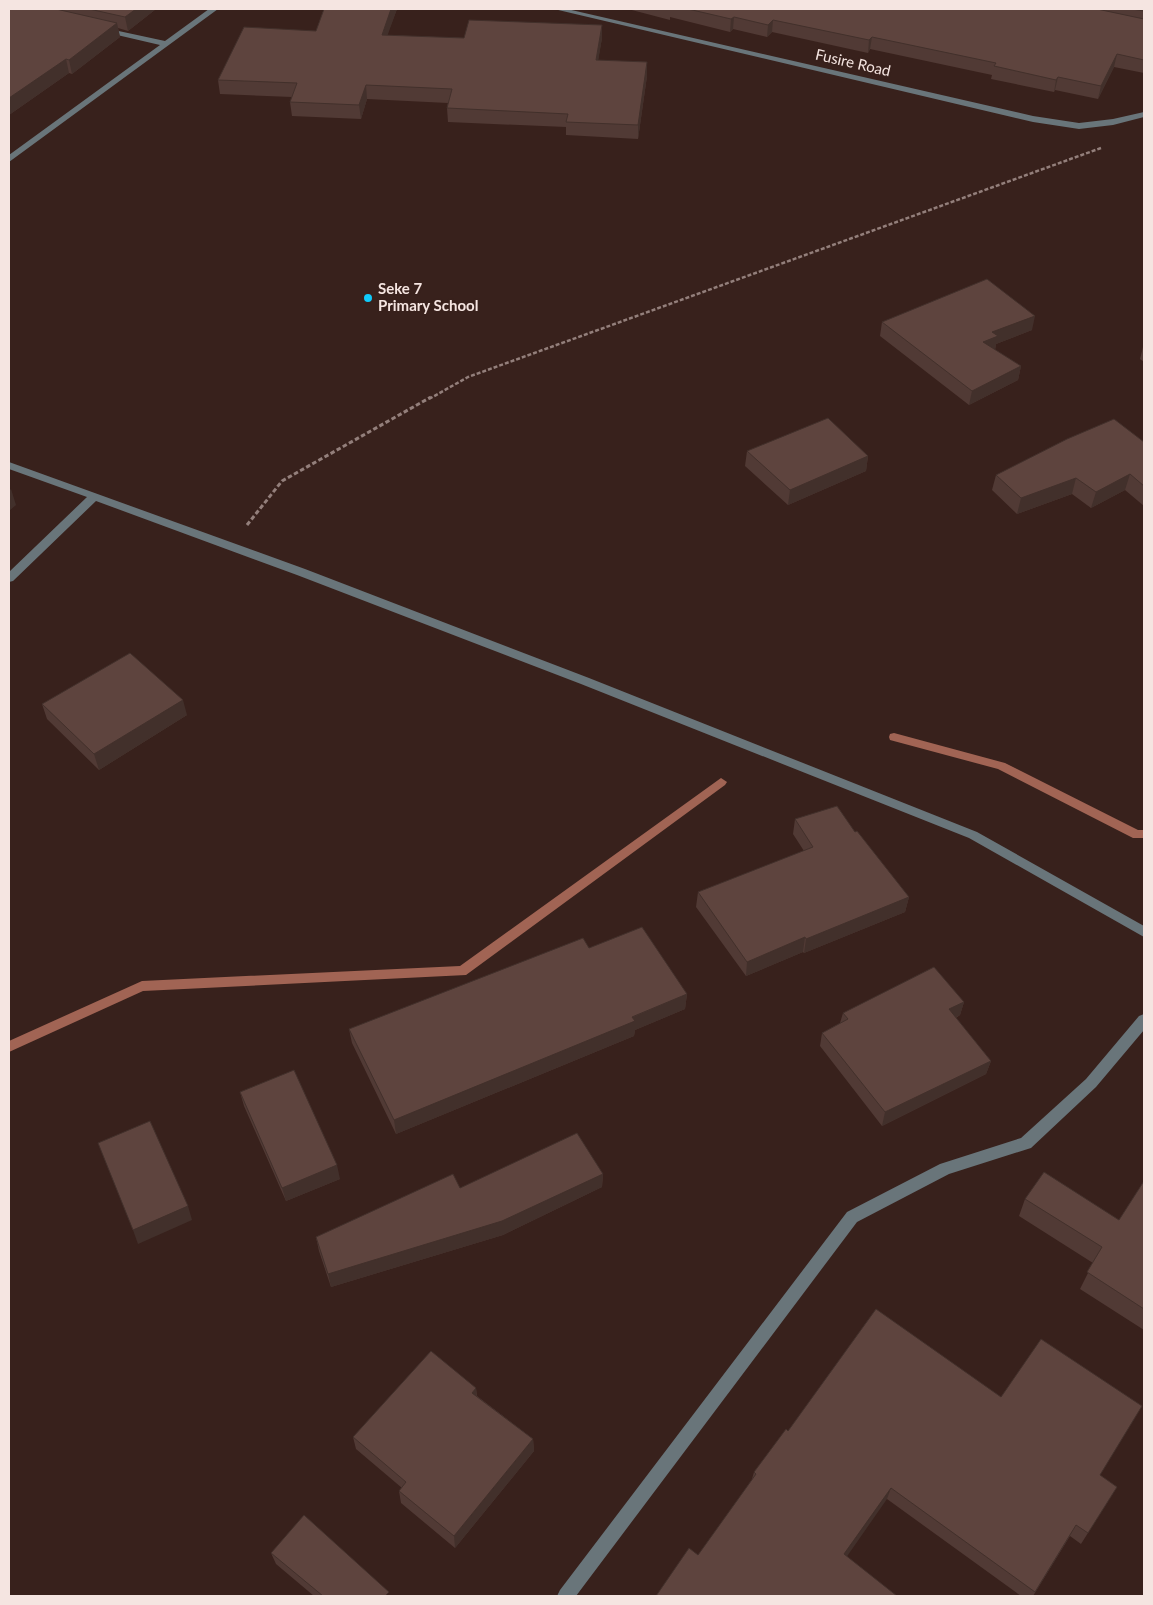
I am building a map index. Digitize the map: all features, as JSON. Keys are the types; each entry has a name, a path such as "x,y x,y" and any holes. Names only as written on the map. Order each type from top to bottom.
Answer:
{"street":[{"path":"9,159 214,9"},
{"name":"Fusire Road","path":"558,9 1033,118 1079,126 1113,122 1144,115"},
{"path":"91,26 166,44"},
{"path":"9,464 94,497 230,545 576,677 973,835 1144,932"},
{"path":"9,578 94,497"},
{"path":"566,1596 852,1217 945,1169 1026,1143 1091,1083 1144,1020"}],"path":[{"path":"230,545 282,481 468,377 1099,150 1113,122"}],"building":[{"path":"9,9 56,9 117,23 69,60 66,59 9,98"},
{"path":"89,9 136,9 125,17"},
{"path":"324,9 391,9 382,35 464,38 469,20 602,25 596,60 647,62 638,125 566,122 568,114 447,108 452,89 366,85 359,105 290,102 297,83 218,80 244,27 316,31"},
{"path":"688,9 1097,9 1144,19 1144,60 1117,54 1101,86 1058,77 1056,80 994,66 996,63 872,37 869,40 773,20 768,25"},
{"path":"987,279 1035,316 992,332 998,336 983,342 1021,366 972,391 882,322"},
{"path":"828,418 868,456 790,490 747,451"},
{"path":"1114,419 1144,442 1144,486 1130,474 1096,492 1076,478 1021,498 996,475 1067,439"},
{"path":"130,653 183,700 94,754 42,704"},
{"path":"837,806 855,832 857,831 909,897 806,939 805,937 747,962 698,892 813,847 795,819"},
{"path":"642,927 687,994 632,1017 635,1021 394,1120 349,1029 583,938 589,948"},
{"path":"934,967 964,1002 949,1009 991,1061 885,1112 822,1033 848,1019 843,1013"},
{"path":"294,1070 337,1165 282,1188 240,1092"},
{"path":"150,1121 188,1206 133,1230 98,1143"},
{"path":"577,1133 603,1174 502,1221 328,1274 316,1237 453,1174 460,1188"},
{"path":"1044,1172 1119,1220 1144,1181 1144,1309 1087,1272 1102,1247 1025,1199"},
{"path":"876,1309 1001,1397 1041,1339 1142,1406 1100,1475 1117,1487 1088,1533 1076,1525 1035,1592 891,1488 844,1554 897,1596 656,1596 689,1548 698,1555 756,1474 754,1472 786,1429 788,1431"},
{"path":"431,1351 476,1388 472,1393 533,1439 454,1536 399,1491 406,1482 353,1437"},
{"path":"304,1515 389,1592 385,1596 323,1596 271,1553"}],"waterway":[{"path":"894,737 1001,766 1137,835 1144,834"},
{"path":"9,1047 142,986 462,971 721,782"}],"place":[{"name":"Seke 7 Primary School","path":"368,298"}]}
